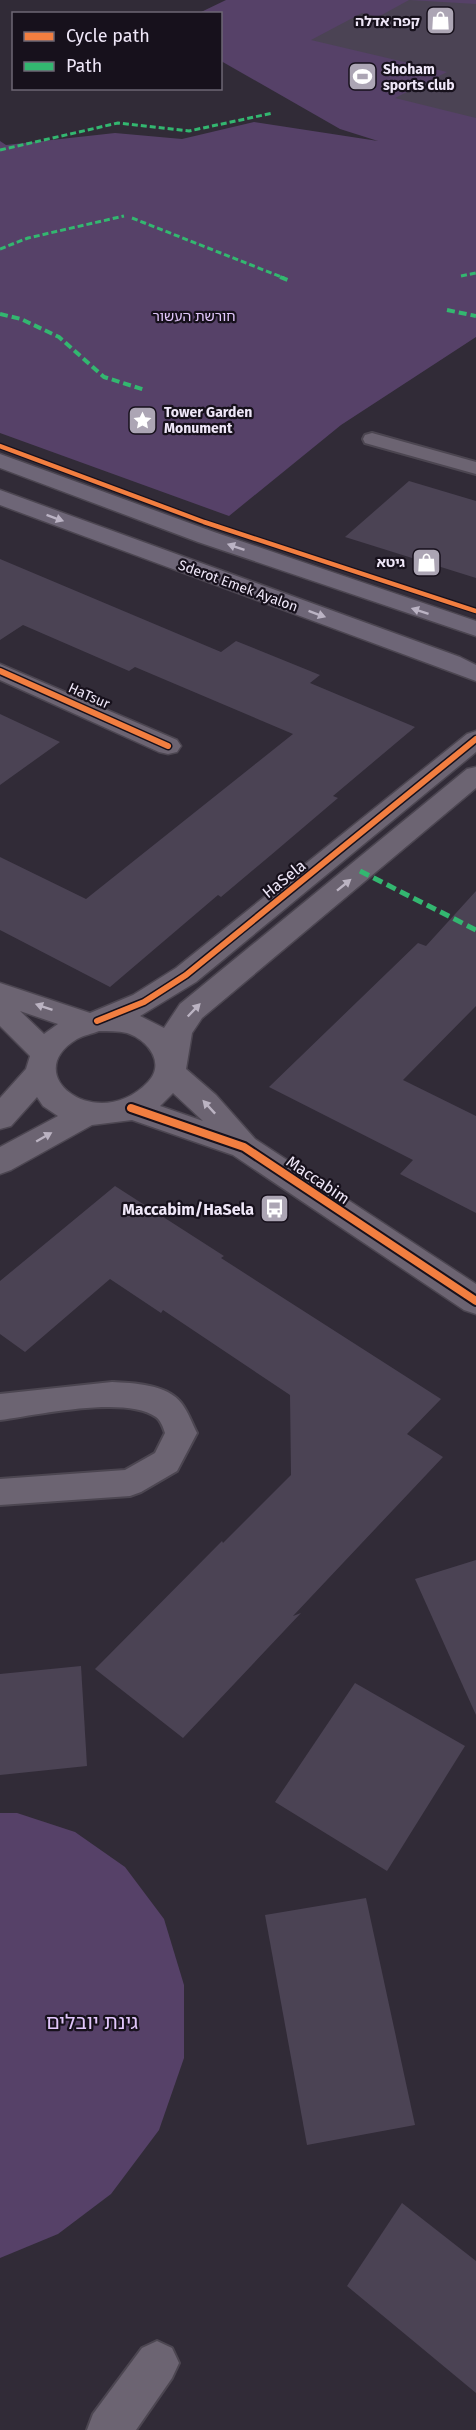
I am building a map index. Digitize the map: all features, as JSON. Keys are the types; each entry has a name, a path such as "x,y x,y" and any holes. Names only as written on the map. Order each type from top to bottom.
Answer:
{"main road":[{"path":"0,461 229,545 476,628"},
{"name":"Sderot Emek Ayalon","path":"0,497 451,662 476,674"}],"street":[{"name":"HaTsur","path":"0,671 168,746"},
{"name":"HaSela","path":"93,1022 132,1009 160,994 186,975 476,739"},
{"path":"0,1008 40,1064 42,1088 54,1101 73,1110 97,1114 145,1103 157,1095 168,1079 177,1032 192,1011 476,776"},
{"path":"0,993 93,1022"},
{"path":"0,1118 40,1064 55,1037 76,1026 93,1022 119,1022 152,1033 165,1046 170,1067"},
{"name":"Maccabim","path":"170,1067 244,1147"},
{"name":"Maccabim","path":"131,1108 244,1147 474,1296"},
{"path":"0,1162 88,1113"}],"lane":[{"path":"372,439 476,468"},
{"path":"0,1407 117,1393 149,1397 169,1409 181,1433 166,1462 130,1483 0,1492"},
{"path":"109,2430 157,2363"}],"green space":[{"name":"חורשת העשור","path":"226,0 476,0 476,337 341,425 229,516 0,433 0,141 6,145 115,133 182,139 254,122 378,141 340,129 222,62 222,12 201,12"},
{"name":"גינת יובלים","path":"0,1813 17,1813 75,1832 125,1867 164,1919 184,1985 184,2058 159,2130 111,2194 58,2234 0,2258"}],"building":[{"path":"409,0 476,4 476,118 395,98 447,72 311,40 362,13 378,17"},
{"path":"409,481 476,501 476,578 345,537"},
{"path":"0,559 221,652 236,641 320,675 310,683 415,727 333,796 338,798 221,897 218,895 110,987 0,930 0,857 86,899 293,734 135,667 129,671 23,625 0,640"},
{"path":"0,714 60,742 0,785"},
{"path":"476,891 476,1006 403,1080 476,1116 476,1213 400,1174 413,1160 269,1087 418,943 426,946"},
{"path":"115,1186 224,1256 221,1258 441,1399 407,1434 443,1457 293,1616 301,1613 183,1738 95,1669 291,1475 290,1395 163,1310 161,1313 110,1279 25,1352 0,1334 0,1281"},
{"path":"476,1560 476,1715 415,1579"},
{"path":"81,1666 87,1766 0,1775 0,1674"},
{"path":"355,1683 465,1746 387,1871 275,1802"},
{"path":"366,1898 415,2125 307,2145 265,1915"},
{"path":"402,2203 476,2261 476,2393 347,2286"}],"marked path":[{"path":"0,150 118,123 189,131 273,113"},
{"path":"0,249 28,238 124,216"},
{"path":"132,218 290,281"},
{"path":"461,276 476,273"},
{"path":"447,310 476,316"},
{"path":"0,314 21,319 59,337 104,377 145,390"},
{"path":"360,871 476,930"}],"cycle path":[{"path":"0,446 204,522 476,611"},
{"path":"0,671 168,746"},
{"path":"97,1021 144,1002 186,975 476,739"},
{"path":"131,1108 244,1147 476,1301"}],"place":[{"name":"קפה אדלה","path":"441,21"},
{"name":"Shoham sports club","path":"362,77"},
{"name":"Tower Garden Monument","path":"143,420"},
{"name":"גיטא","path":"426,562"},
{"name":"Maccabim/HaSela","path":"275,1209"}]}
